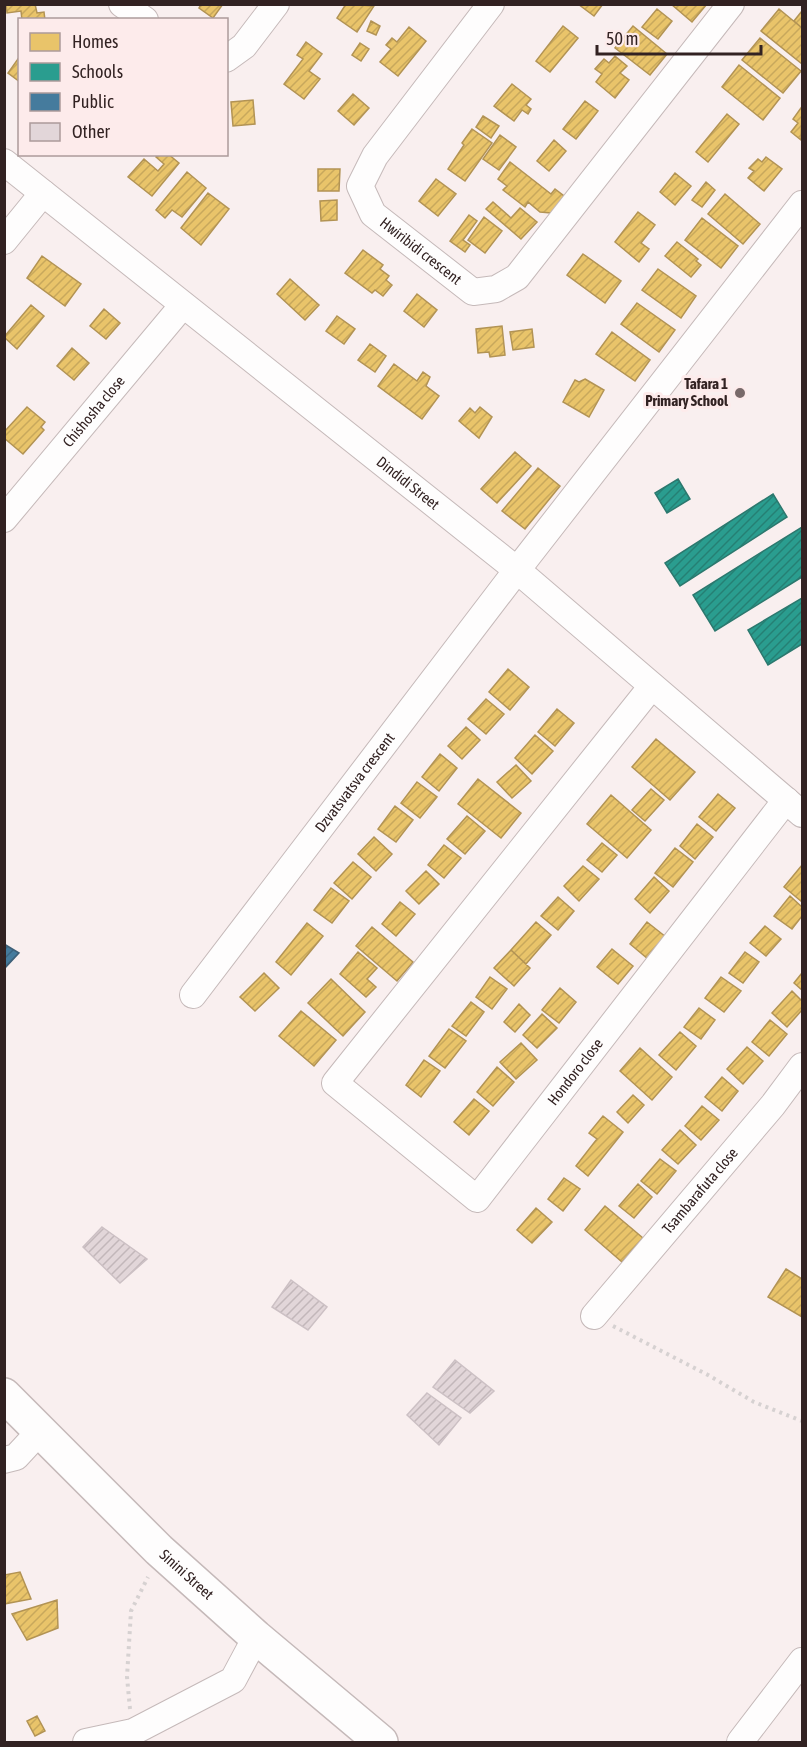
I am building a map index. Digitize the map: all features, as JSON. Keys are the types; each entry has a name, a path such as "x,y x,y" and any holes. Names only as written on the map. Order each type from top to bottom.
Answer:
{"street":[{"path":"122,4 142,18"},
{"path":"228,58 244,46 276,4"},
{"name":"Hwiribidi crescent","path":"491,4 375,156 360,186 374,214 473,292 496,289 517,277 731,4"},
{"name":"Dindidi Street","path":"4,162 517,570 794,807"},
{"path":"4,241 43,193"},
{"name":"Dzvatsvatsva crescent","path":"193,995 517,570 802,204"},
{"name":"Chishosha close","path":"4,519 183,305"},
{"name":"Hondoro close","path":"652,686 335,1083 477,1199 794,807"},
{"name":"Tsambarafuta close","path":"594,1316 773,1105 802,1066"},
{"name":"Sinini Street","path":"4,1395 159,1550 256,1637 381,1743"},
{"path":"4,1460 16,1457 41,1430"},
{"path":"86,1743 133,1732 232,1680 256,1637"},
{"path":"740,1743 802,1660"}],"path":[{"path":"594,1316 708,1375 754,1402 802,1420"},
{"path":"133,1732 127,1677 131,1611 159,1550"}],"building: Homes":[{"path":"6,4 35,4 37,13 44,12 45,18 22,18 21,11 7,13"},
{"path":"201,4 223,4 213,18 199,8"},
{"path":"346,4 374,6 357,32 337,18"},
{"path":"578,4 603,4 594,16"},
{"path":"671,4 707,4 692,22"},
{"path":"657,9 672,21 658,39 642,27"},
{"path":"779,9 802,28 802,64 761,31"},
{"path":"802,11 802,28 794,21"},
{"path":"371,21 380,26 376,35 367,31"},
{"path":"563,26 578,38 550,72 536,61"},
{"path":"633,26 667,54 650,75 615,48"},
{"path":"409,27 426,41 398,76 380,62 391,49 386,45 392,38 397,42"},
{"path":"760,38 801,71 783,93 742,60"},
{"path":"306,42 322,54 309,71 320,79 304,99 284,84 303,59 297,55"},
{"path":"360,43 369,49 361,61 352,55"},
{"path":"615,56 627,66 620,73 629,80 615,98 596,82 602,74 595,69 604,59 609,63"},
{"path":"18,59 18,80 8,73"},
{"path":"739,65 780,98 763,120 722,87"},
{"path":"512,84 531,99 526,105 531,109 528,114 522,110 514,121 494,106"},
{"path":"353,94 369,108 354,125 338,111"},
{"path":"253,100 255,124 233,126 231,102"},
{"path":"585,101 598,111 576,139 563,129"},
{"path":"801,108 801,140 791,132 798,123 793,119"},
{"path":"727,114 739,124 708,162 696,152"},
{"path":"483,116 499,126 491,138 476,127"},
{"path":"472,129 492,143 465,181 448,169"},
{"path":"500,135 516,147 499,170 483,159"},
{"path":"554,140 566,151 549,171 537,161"},
{"path":"170,156 179,163 152,196 128,177 144,159 158,171 164,164 156,157"},
{"path":"766,157 782,169 764,191 748,178 754,171 749,168 758,159 762,162"},
{"path":"510,162 551,194 555,189 564,196 551,213 540,212 528,202 525,207 503,190 507,186 498,179"},
{"path":"318,169 340,169 339,191 318,191"},
{"path":"187,172 206,188 182,217 172,210 165,218 156,210"},
{"path":"675,173 691,186 675,205 660,192"},
{"path":"436,179 456,194 438,216 419,201"},
{"path":"706,182 715,190 702,207 692,200"},
{"path":"208,193 229,209 201,245 181,228"},
{"path":"725,194 760,224 743,244 708,214"},
{"path":"337,200 337,220 321,221 320,201"},
{"path":"493,202 511,218 520,208 537,222 521,239 486,209"},
{"path":"638,212 655,225 641,243 649,249 639,262 615,242"},
{"path":"469,215 477,221 463,240 470,245 465,252 450,241"},
{"path":"484,217 502,231 485,253 468,240"},
{"path":"702,218 738,246 721,268 685,240"},
{"path":"677,242 698,259 696,261 701,265 691,277 665,256"},
{"path":"363,250 383,265 380,269 389,276 386,280 392,285 383,296 375,290 372,293 345,273"},
{"path":"583,254 621,281 605,303 567,275"},
{"path":"42,256 81,284 65,306 27,278"},
{"path":"658,269 696,296 681,318 642,290"},
{"path":"290,279 319,305 305,320 277,294"},
{"path":"417,294 437,310 424,327 404,311"},
{"path":"637,303 675,330 659,352 621,324"},
{"path":"31,305 44,316 17,349 4,337"},
{"path":"104,309 120,323 106,339 90,326"},
{"path":"337,316 355,329 344,344 326,331"},
{"path":"502,326 505,355 490,357 489,352 478,353 476,329"},
{"path":"532,329 534,347 513,350 510,332"},
{"path":"612,332 650,360 635,381 596,354"},
{"path":"370,344 386,356 375,372 358,360"},
{"path":"72,348 89,363 74,380 57,366"},
{"path":"394,364 417,381 423,372 430,377 426,386 439,396 422,419 378,386"},
{"path":"585,379 604,390 589,417 563,402 575,380 579,382"},
{"path":"27,407 45,422 41,427 44,430 23,454 4,438 4,432"},
{"path":"480,407 492,417 479,438 459,421 470,408 475,413"},
{"path":"515,452 531,466 497,503 481,489"},
{"path":"538,468 560,486 525,529 502,511"},
{"path":"508,669 529,687 510,710 489,692"},
{"path":"486,699 504,714 486,734 468,719"},
{"path":"557,709 574,723 555,746 538,732"},
{"path":"466,727 480,740 462,759 448,746"},
{"path":"535,735 553,751 532,774 515,758"},
{"path":"656,739 695,772 670,800 632,767"},
{"path":"440,754 457,768 439,791 422,777"},
{"path":"516,765 531,781 512,798 497,782"},
{"path":"478,779 521,813 501,838 458,804"},
{"path":"417,782 437,797 420,818 401,803"},
{"path":"651,789 664,800 645,821 632,810"},
{"path":"718,794 735,808 716,831 699,817"},
{"path":"611,795 651,830 627,858 587,824"},
{"path":"395,806 413,820 396,842 378,829"},
{"path":"467,816 485,831 465,854 447,839"},
{"path":"697,824 713,837 695,859 680,846"},
{"path":"374,837 392,854 376,871 358,854"},
{"path":"602,843 617,855 602,872 587,860"},
{"path":"444,845 461,858 444,878 428,865"},
{"path":"675,848 693,862 673,887 655,873"},
{"path":"353,862 371,877 352,899 334,883"},
{"path":"802,865 802,902 784,887"},
{"path":"583,866 599,879 579,901 564,886"},
{"path":"426,871 439,884 419,904 406,891"},
{"path":"654,877 669,891 650,913 635,899"},
{"path":"331,888 349,901 332,923 314,910"},
{"path":"790,896 802,907 802,916 792,929 774,916"},
{"path":"558,897 574,911 558,930 541,916"},
{"path":"400,902 415,914 396,936 382,924"},
{"path":"536,922 551,935 526,964 511,950"},
{"path":"647,922 666,937 648,959 630,944"},
{"path":"307,923 323,936 291,975 276,962"},
{"path":"765,926 781,939 766,956 750,943"},
{"path":"372,927 413,962 397,981 356,946"},
{"path":"612,949 633,966 618,984 597,967"},
{"path":"511,950 530,968 514,986 494,968"},
{"path":"358,952 377,968 367,979 376,987 366,997 340,974"},
{"path":"745,952 759,962 743,983 729,973"},
{"path":"264,973 279,988 255,1011 240,997"},
{"path":"802,973 802,990 794,983"},
{"path":"490,977 507,989 492,1009 476,997"},
{"path":"721,977 741,991 724,1012 705,998"},
{"path":"331,979 365,1012 343,1036 308,1003"},
{"path":"560,988 576,1002 559,1023 542,1010"},
{"path":"792,991 802,1001 802,1010 787,1027 772,1013"},
{"path":"471,1002 484,1012 466,1036 452,1026"},
{"path":"519,1004 530,1015 515,1032 504,1022"},
{"path":"699,1008 715,1020 701,1039 684,1027"},
{"path":"301,1011 336,1040 314,1066 279,1036"},
{"path":"542,1014 557,1028 537,1048 523,1035"},
{"path":"770,1020 787,1034 769,1056 752,1042"},
{"path":"449,1029 466,1041 445,1068 429,1056"},
{"path":"680,1032 696,1046 676,1070 659,1055"},
{"path":"521,1043 537,1060 516,1079 500,1062"},
{"path":"747,1047 763,1061 743,1084 727,1069"},
{"path":"640,1048 672,1077 652,1100 620,1071"},
{"path":"424,1060 440,1071 421,1097 406,1085"},
{"path":"497,1067 514,1082 493,1106 477,1092"},
{"path":"722,1077 738,1091 722,1111 705,1097"},
{"path":"633,1095 644,1105 628,1123 617,1112"},
{"path":"474,1099 489,1111 469,1135 454,1122"},
{"path":"702,1106 719,1120 701,1140 685,1126"},
{"path":"603,1116 623,1132 588,1176 576,1166 597,1139 589,1133"},
{"path":"680,1130 696,1145 678,1164 662,1150"},
{"path":"660,1159 676,1171 657,1194 641,1181"},
{"path":"564,1178 580,1189 563,1211 548,1199"},
{"path":"638,1184 652,1197 634,1218 619,1206"},
{"path":"605,1206 643,1238 622,1262 585,1230"},
{"path":"536,1208 552,1222 532,1243 517,1230"},
{"path":"786,1269 802,1279 802,1317 768,1297"},
{"path":"20,1572 31,1599 4,1604 4,1575"},
{"path":"57,1600 58,1628 27,1640 12,1614"},
{"path":"37,1716 45,1731 35,1736 27,1721"}],"building: Schools":[{"path":"678,479 690,499 667,513 655,493"},
{"path":"773,494 787,517 680,586 665,563"},
{"path":"802,527 802,577 715,631 693,595"},
{"path":"802,598 802,644 768,665 748,630"}],"building: Public":[{"path":"4,944 19,953 4,969"}],"building: Other":[{"path":"102,1227 147,1259 120,1283 83,1247"},
{"path":"291,1280 327,1307 308,1330 272,1307"},
{"path":"455,1360 494,1391 470,1413 433,1387"},
{"path":"427,1393 461,1418 439,1445 407,1415"}],"place":[{"name":"Tafara 1 Primary School","path":"740,393"}]}
